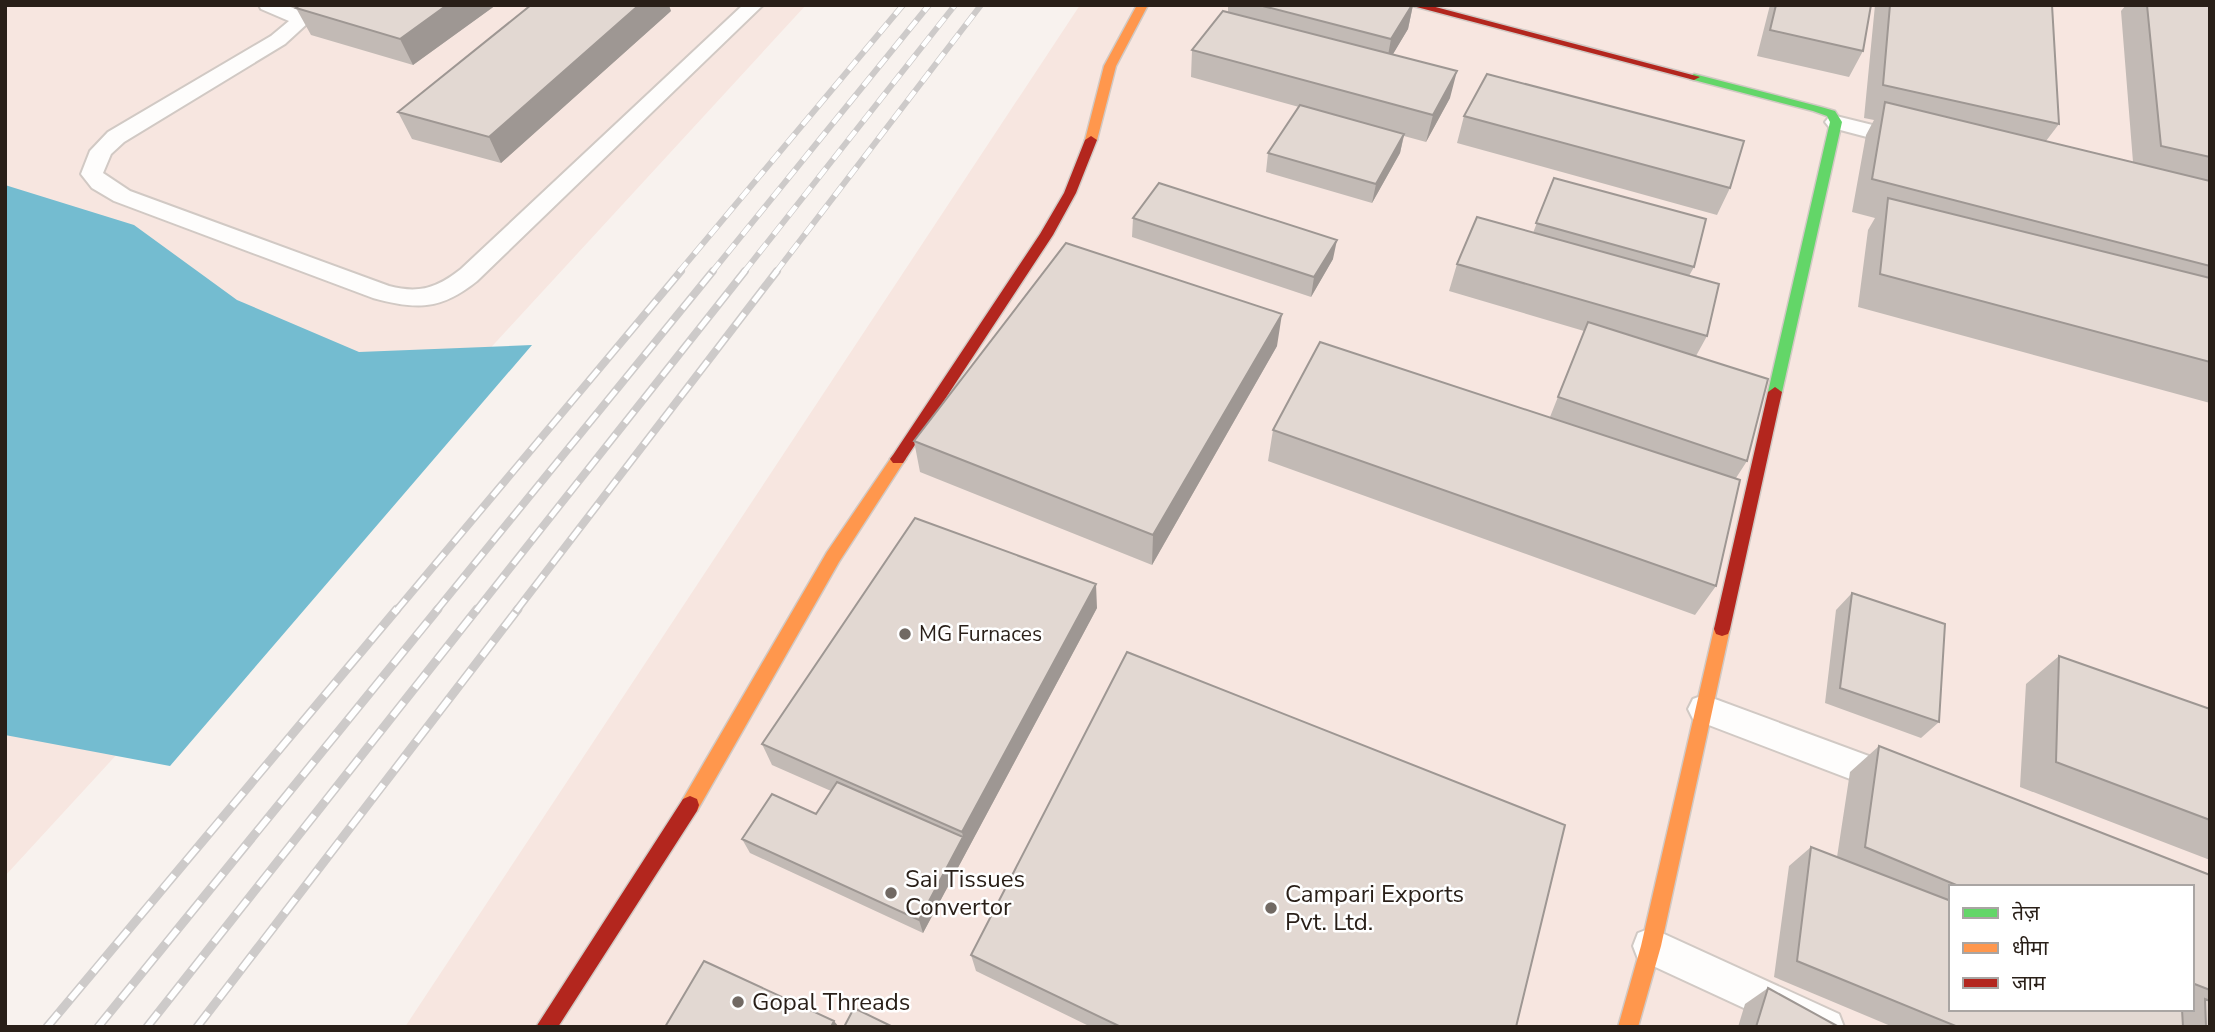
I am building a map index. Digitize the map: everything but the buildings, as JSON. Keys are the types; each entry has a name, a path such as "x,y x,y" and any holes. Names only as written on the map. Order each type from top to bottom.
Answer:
{"street":[{"path":"546,1027 699,791 833,557 1046,235 1070,193 1089,149 1110,66 1143,5"},
{"path":"1414,5 1817,109 1831,114 1836,122 1651,946 1628,1027"}],"lane":[{"path":"268,5 298,17 308,18 278,40 116,137 101,151 92,174 100,183 122,196 382,292 416,300 438,297 469,275 754,5"},
{"path":"1836,122 1929,146"},
{"path":"1704,709 1925,793"},
{"path":"1651,946 1826,1027"}],"shaded area":[{"path":"5,5 806,5 5,876"},
{"path":"1080,5 2210,5 2210,1027 405,1027"}],"water":[{"path":"5,185 134,225 237,300 359,352 532,345 170,766 5,735"}],"railway":[{"path":"679,272 903,5"},
{"path":"712,272 929,5"},
{"path":"744,272 955,5"},
{"path":"776,272 981,5"},
{"path":"396,611 681,271"},
{"path":"436,611 713,271"},
{"path":"476,611 745,271"},
{"path":"516,611 777,271"},
{"path":"47,1027 397,609"},
{"path":"98,1027 438,609"},
{"path":"147,1027 477,609"},
{"path":"197,1027 518,609"}],"traffic: fast":[{"path":"1694,77 1817,109 1831,114 1836,122 1775,392"}],"traffic: slow":[{"path":"1091,140 1110,66 1143,5"},
{"path":"690,805 833,557 898,459"},
{"path":"1628,1027 1651,946 1722,629"}],"traffic: jam":[{"path":"1414,5 1694,77"},
{"path":"898,459 1046,235 1070,193 1091,140"},
{"path":"1722,629 1775,392"},
{"path":"546,1027 690,805"}],"place":[{"name":"MG Furnaces","path":"905,634"},
{"name":"Sai Tissues Convertor","path":"891,893"},
{"name":"Campari Exports Pvt. Ltd.","path":"1271,908"},
{"name":"Gopal Threads","path":"738,1002"}]}
